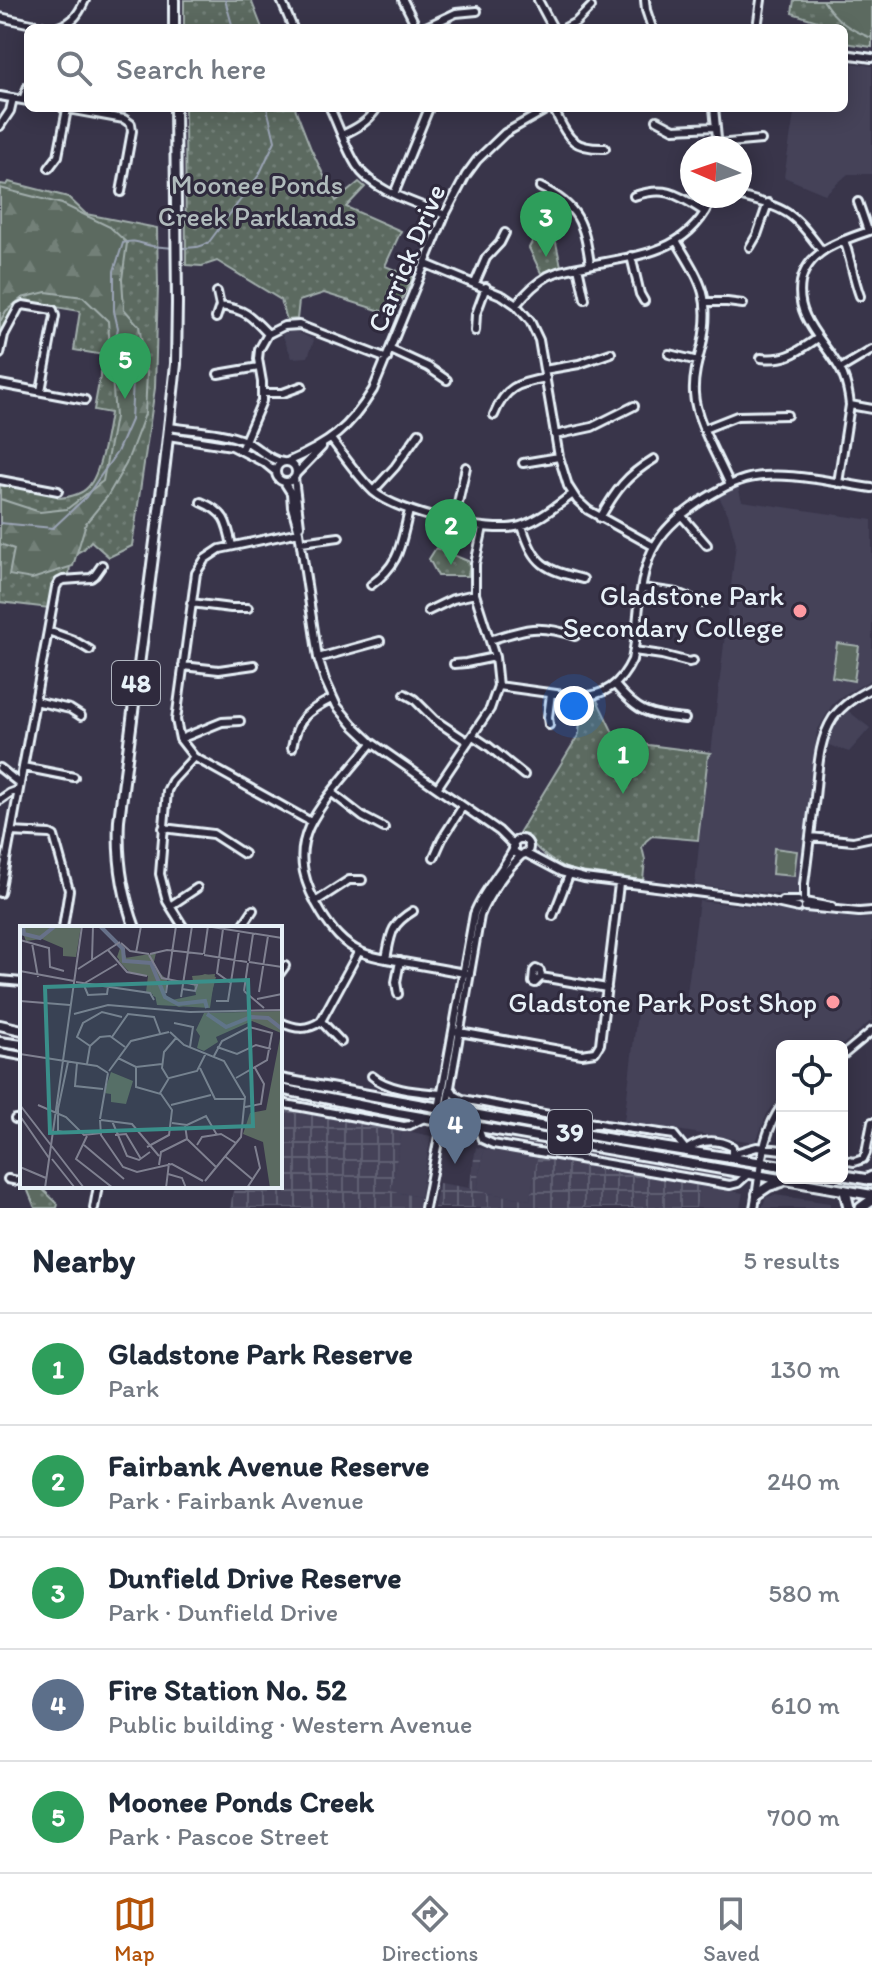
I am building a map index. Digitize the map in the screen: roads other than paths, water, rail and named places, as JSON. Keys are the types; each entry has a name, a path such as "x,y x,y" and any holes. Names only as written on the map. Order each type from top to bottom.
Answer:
{"highway":[{"path":"845,1191 849,1208"},
{"path":"861,1208 872,1198"}],"main road":[{"path":"174,0 174,24"},
{"name":"48","path":"134,926 120,868 119,820 177,349 175,112"},
{"path":"0,1025 20,1030"},
{"path":"0,1042 20,1045"},
{"name":"39","path":"282,1079 776,1165"},
{"name":"39","path":"282,1089 478,1128 776,1179"},
{"path":"848,1176 871,1179"},
{"path":"757,1194 776,1184"},
{"name":"39","path":"804,1184 872,1198"}],"street":[{"path":"68,24 81,10 84,0"},
{"path":"281,0 291,24"},
{"path":"403,0 415,24"},
{"path":"538,0 551,24"},
{"path":"645,0 651,24"},
{"path":"758,24 761,0"},
{"path":"571,24 591,7"},
{"path":"432,24 456,13 477,11"},
{"path":"0,17 37,24"},
{"path":"33,23 52,24"},
{"path":"848,55 872,58"},
{"path":"0,96 24,100"},
{"path":"0,126 10,111 13,98"},
{"path":"49,168 58,156 65,112"},
{"path":"86,112 124,119 133,128 121,192"},
{"path":"332,112 357,167 367,179 445,215"},
{"path":"342,135 368,120 374,112"},
{"path":"394,194 427,112"},
{"name":"Carrick Drive","path":"294,476 359,413 373,390 445,215 466,175 491,146 522,122 543,112"},
{"path":"554,112 577,145 605,148"},
{"path":"714,112 716,136"},
{"path":"657,120 674,129 715,127"},
{"path":"752,141 761,140"},
{"path":"540,187 564,200 580,220 590,264"},
{"path":"634,196 666,191 705,212"},
{"path":"752,199 768,203 794,216 822,251"},
{"path":"838,483 850,405 849,393 840,369 802,310 800,295 804,274 815,257 844,240 870,231 858,202"},
{"path":"750,247 768,203"},
{"path":"516,305 549,275 652,252 677,242 690,232 707,208"},
{"path":"475,283 486,258 505,233"},
{"path":"844,240 860,296"},
{"path":"677,242 698,277 706,302 705,330 694,390 697,411 730,485"},
{"path":"631,256 644,301"},
{"path":"426,264 503,296 530,321 539,340 564,479 588,510 653,546"},
{"path":"578,267 585,299"},
{"path":"475,331 476,314 486,287"},
{"path":"216,318 220,306 217,292"},
{"path":"706,302 743,304"},
{"path":"220,306 248,313 268,334"},
{"path":"0,354 4,335 19,307 53,310 55,316 41,391"},
{"path":"241,450 257,416 263,393 259,350 268,334 284,326 299,325 387,359"},
{"path":"761,358 776,360 787,357 818,338"},
{"path":"391,350 428,367 447,380"},
{"path":"840,369 872,350"},
{"path":"494,415 505,394 519,384 611,353"},
{"path":"669,354 698,361"},
{"path":"218,374 259,367"},
{"path":"0,384 85,400"},
{"path":"263,393 283,393 302,386"},
{"path":"850,405 872,409"},
{"path":"555,435 592,427 634,406"},
{"path":"704,429 737,416 787,415"},
{"path":"169,432 208,432 245,442 272,459 293,465 299,532"},
{"path":"169,432 232,446 276,472 291,493 318,658 333,698 347,719 372,743 499,831 518,853 526,851 569,875 619,884 802,903 839,910 872,911"},
{"path":"207,442 208,432"},
{"path":"373,491 419,433"},
{"path":"331,439 373,491 409,511 500,529 522,526 539,518 573,494"},
{"name":"Carrick Drive","path":"285,462 324,445"},
{"path":"299,456 305,465"},
{"path":"523,463 559,457"},
{"path":"600,518 615,491 634,471 654,459"},
{"path":"276,472 278,466 285,462"},
{"path":"454,521 466,467"},
{"path":"284,482 294,476"},
{"path":"498,686 590,697 615,685 632,660 642,588 653,546 681,515 730,485 745,479 773,476 872,488"},
{"path":"0,480 58,491"},
{"path":"201,502 224,517 232,546"},
{"path":"371,585 393,564 409,511"},
{"path":"681,515 707,545"},
{"path":"522,526 527,544 538,561 559,573 583,579"},
{"path":"437,788 490,709 498,686 495,657 475,594 475,564 483,527"},
{"path":"299,532 215,551 202,563 196,573 191,603 176,720 180,739 194,757 311,822"},
{"path":"301,542 339,537"},
{"path":"0,893 56,587 65,579 91,578 102,565"},
{"path":"642,588 677,593 702,603"},
{"path":"428,611 453,599 475,594"},
{"path":"191,603 248,608"},
{"path":"490,640 530,628 546,628 575,636"},
{"path":"48,631 90,650"},
{"path":"318,658 380,641"},
{"path":"634,651 693,661"},
{"path":"454,664 495,657"},
{"path":"183,666 219,670 254,665"},
{"path":"615,685 635,707 644,712 685,719"},
{"path":"802,903 819,762 826,732 841,708 872,688"},
{"path":"405,694 435,720 488,746 524,775"},
{"path":"549,725 551,694"},
{"path":"292,748 295,730 303,717 333,698"},
{"path":"35,701 70,709 81,716"},
{"path":"180,739 222,722 240,721"},
{"path":"372,743 311,822 303,845 305,882 337,934 359,951 386,959 467,973"},
{"path":"183,926 165,896 160,874 163,828 167,791 194,757"},
{"path":"23,767 74,777"},
{"path":"0,768 19,787"},
{"path":"0,800 19,787"},
{"path":"332,793 363,817 384,828"},
{"path":"434,857 463,806"},
{"path":"163,828 213,834 244,854"},
{"path":"488,894 526,851 526,841 499,831"},
{"path":"11,832 54,836 69,890 63,926"},
{"path":"810,837 853,841 872,837"},
{"path":"443,1109 450,1087 467,973 480,916 488,894 516,841 520,839"},
{"path":"553,916 569,875"},
{"path":"315,902 349,880 362,880"},
{"path":"457,1032 582,1054 595,1052 600,1044 619,884"},
{"path":"170,906 197,888"},
{"path":"242,926 253,910"},
{"path":"386,959 394,926 413,911"},
{"path":"282,1023 304,1028 321,1021 359,951"},
{"path":"398,994 396,982 400,961"},
{"path":"282,970 285,966"},
{"path":"541,977 607,988"},
{"path":"0,980 20,982"},
{"path":"321,1021 341,1042"},
{"path":"848,1051 872,1031"},
{"path":"425,1208 442,1121 442,1094 457,1032"},
{"path":"0,1052 20,1056"},
{"path":"372,1076 388,1085 442,1094"},
{"path":"450,1087 458,1098 674,1135 686,1150 705,1141 728,1144 732,1147 732,1159"},
{"path":"282,1103 404,1126 424,1118"},
{"path":"462,1113 484,1103"},
{"path":"361,1106 370,1120"},
{"path":"754,1208 764,1147 778,1112"},
{"path":"848,1161 861,1161 866,1153 872,1122"},
{"path":"573,1132 596,1123"},
{"path":"439,1136 472,1132 478,1128 484,1142 730,1185 738,1183 748,1174"},
{"path":"732,1159 735,1153 764,1147 776,1149"},
{"path":"634,1169 650,1157"},
{"path":"679,1163 686,1178"},
{"path":"8,1179 20,1180"},
{"path":"94,1208 98,1188"}],"waterway":[{"path":"225,0 232,24"},
{"path":"180,248 198,247 209,242 259,175 275,141 268,112"},
{"path":"0,523 53,528 86,497 117,452 131,420 133,380 116,337 114,271 123,243 173,248"}],"place":[{"name":"Dunfield Drive Reserve","path":"546,257"},
{"name":"Moonee Ponds Creek","path":"125,399"},
{"name":"Fairbank Avenue Reserve","path":"451,565"},
{"name":"Gladstone Park Secondary College","path":"800,611"},
{"name":"Gladstone Park Reserve","path":"623,794"},
{"name":"Gladstone Park Post Shop","path":"833,1002"},
{"name":"Fire Station No. 52","path":"455,1164"}],"park label":[{"name":"Moonee Ponds Creek Parklands","path":"257,200"}]}
